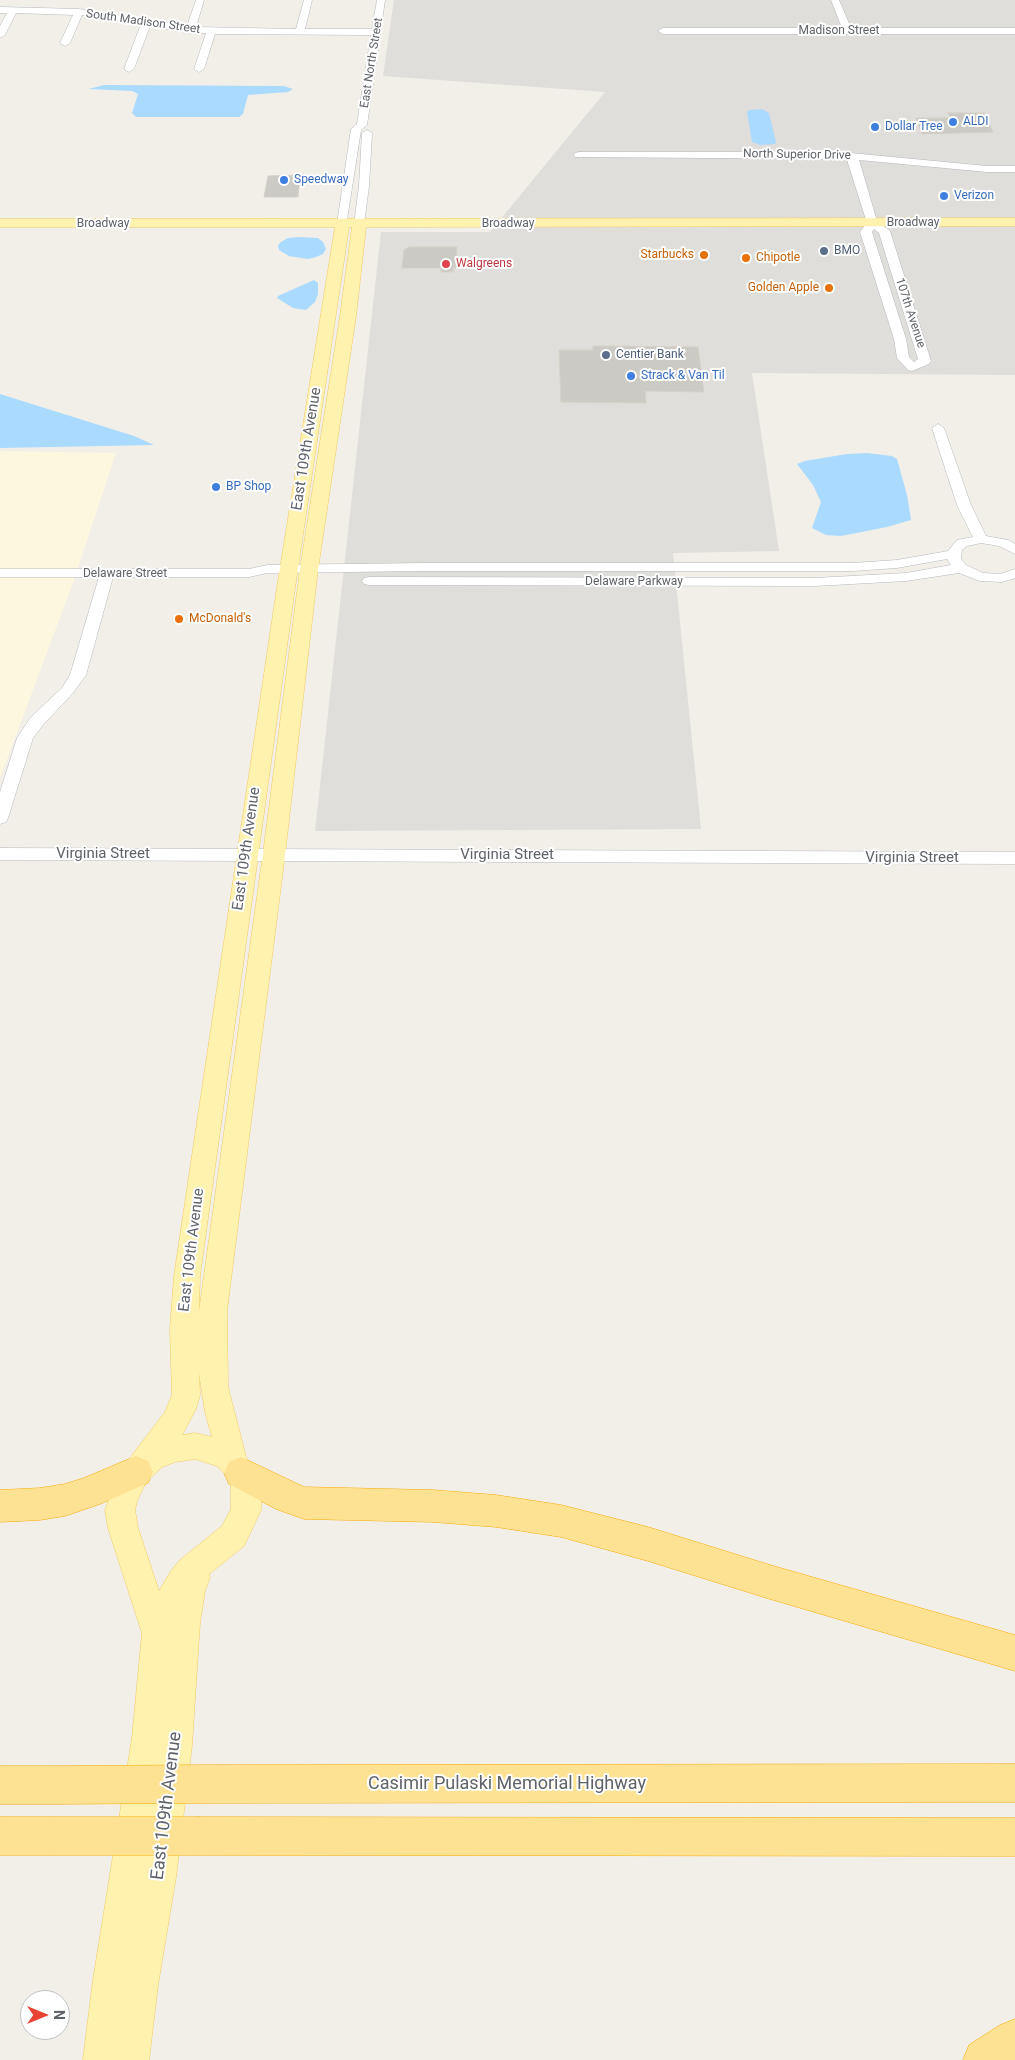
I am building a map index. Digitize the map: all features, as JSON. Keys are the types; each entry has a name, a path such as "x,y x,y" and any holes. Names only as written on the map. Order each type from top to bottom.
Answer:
{"highway":[{"path":"0,1506 40,1504 65,1500 88,1493 140,1468"},
{"path":"237,1468 281,1495 304,1503 433,1506 496,1512 577,1525 648,1544 770,1582 1015,1653"},
{"name":"Casimir Pulaski Memorial Highway","path":"0,1785 1015,1783"},
{"path":"0,1836 1015,1837"},
{"path":"984,2060 1015,2040"}],"main road":[{"name":"Broadway","path":"0,223 1015,222"},
{"name":"East 109th Avenue","path":"101,2060 111,1980 148,1738 158,1633 165,1611 182,1580 233,1536 243,1520 247,1502 246,1493 219,1412 214,1387 212,1328 274,854 298,575 342,224"},
{"name":"East 109th Avenue","path":"158,1633 141,1586 120,1510 123,1496 140,1468 175,1421 182,1409 186,1395 184,1329 187,1276 247,854 348,316 359,224"},
{"path":"140,1468 163,1452 195,1446 221,1453 237,1468"},
{"name":"East 109th Avenue","path":"131,2060 140,1985 159,1878 174,1755 187,1604 196,1572 210,1556"}],"street":[{"path":"65,43 93,0"},
{"path":"190,30 200,0"},
{"path":"300,32 308,0"},
{"name":"East North Street","path":"362,126 382,0"},
{"path":"835,0 848,31"},
{"name":"South Madison Street","path":"0,10 83,13 190,30 376,32"},
{"path":"0,35 13,10"},
{"path":"129,69 146,23"},
{"name":"Madison Street","path":"664,31 1015,30"},
{"path":"199,69 211,31"},
{"name":"East North Street","path":"342,224 356,129 362,126"},
{"name":"East North Street","path":"359,224 364,186 367,129 362,126"},
{"name":"North Superior Drive","path":"578,155 854,156 987,169 1015,169"},
{"name":"107th Avenue","path":"854,156 853,163 872,223 884,231 925,360 912,367 904,358 900,339 866,232 872,223"},
{"path":"938,428 964,505 981,539"},
{"path":"1011,545 981,539 962,543 956,548 954,559 961,568 980,577 1002,578 1015,573"},
{"name":"Delaware Parkway","path":"298,575 853,567 897,564 954,554"},
{"name":"Delaware Parkway","path":"298,575 815,582 861,581 906,577 961,568"},
{"name":"Delaware Street","path":"0,574 249,573 266,580 298,575"},
{"path":"0,818 18,752 25,738 37,720 67,690 78,674 107,574"},
{"name":"Virginia Street","path":"0,854 1015,858"}],"shaded area":[{"path":"394,0 1015,0 1015,375 752,373 779,551 673,553 701,829 315,831 381,232 490,232 605,92 383,76"},
{"path":"0,451 116,453 74,580 0,778"}],"water":[{"path":"104,85 284,86 293,89 288,92 248,95 243,114 239,117 136,117 132,113 138,94 132,91 89,89"},
{"path":"762,109 769,113 775,144 760,145 752,142 747,112 749,110"},
{"path":"288,238 318,238 323,242 326,249 323,254 308,259 289,256 279,250 278,245 281,242"},
{"path":"314,280 318,283 318,294 315,302 306,310 293,308 277,298 278,296"},
{"path":"0,394 134,436 154,445 0,448"},
{"path":"867,453 892,456 897,459 907,495 911,520 841,536 826,535 812,528 821,502 813,485 797,464 847,454"}],"building":[{"name":"ALDI","path":"948,113 984,113 993,132 922,134 916,118 951,118"},
{"path":"300,175 298,197 264,197 268,176"},
{"name":"Walgreens","path":"409,247 457,247 456,268 453,268 453,272 441,272 441,268 402,268 404,250"},
{"name":"Strack & Van Til","path":"593,346 698,347 704,392 645,391 646,403 561,402 559,350 593,350"}],"place":[{"name":"ALDI","path":"953,122"},
{"name":"Dollar Tree","path":"875,127"},
{"name":"Speedway","path":"284,180"},
{"name":"Verizon","path":"944,196"},
{"name":"BMO","path":"824,251"},
{"name":"Starbucks","path":"704,255"},
{"name":"Chipotle","path":"746,258"},
{"name":"Walgreens","path":"446,264"},
{"name":"Golden Apple","path":"829,288"},
{"name":"Centier Bank","path":"606,355"},
{"name":"Strack & Van Til","path":"631,376"},
{"name":"BP Shop","path":"216,487"},
{"name":"McDonald's","path":"179,619"}]}
